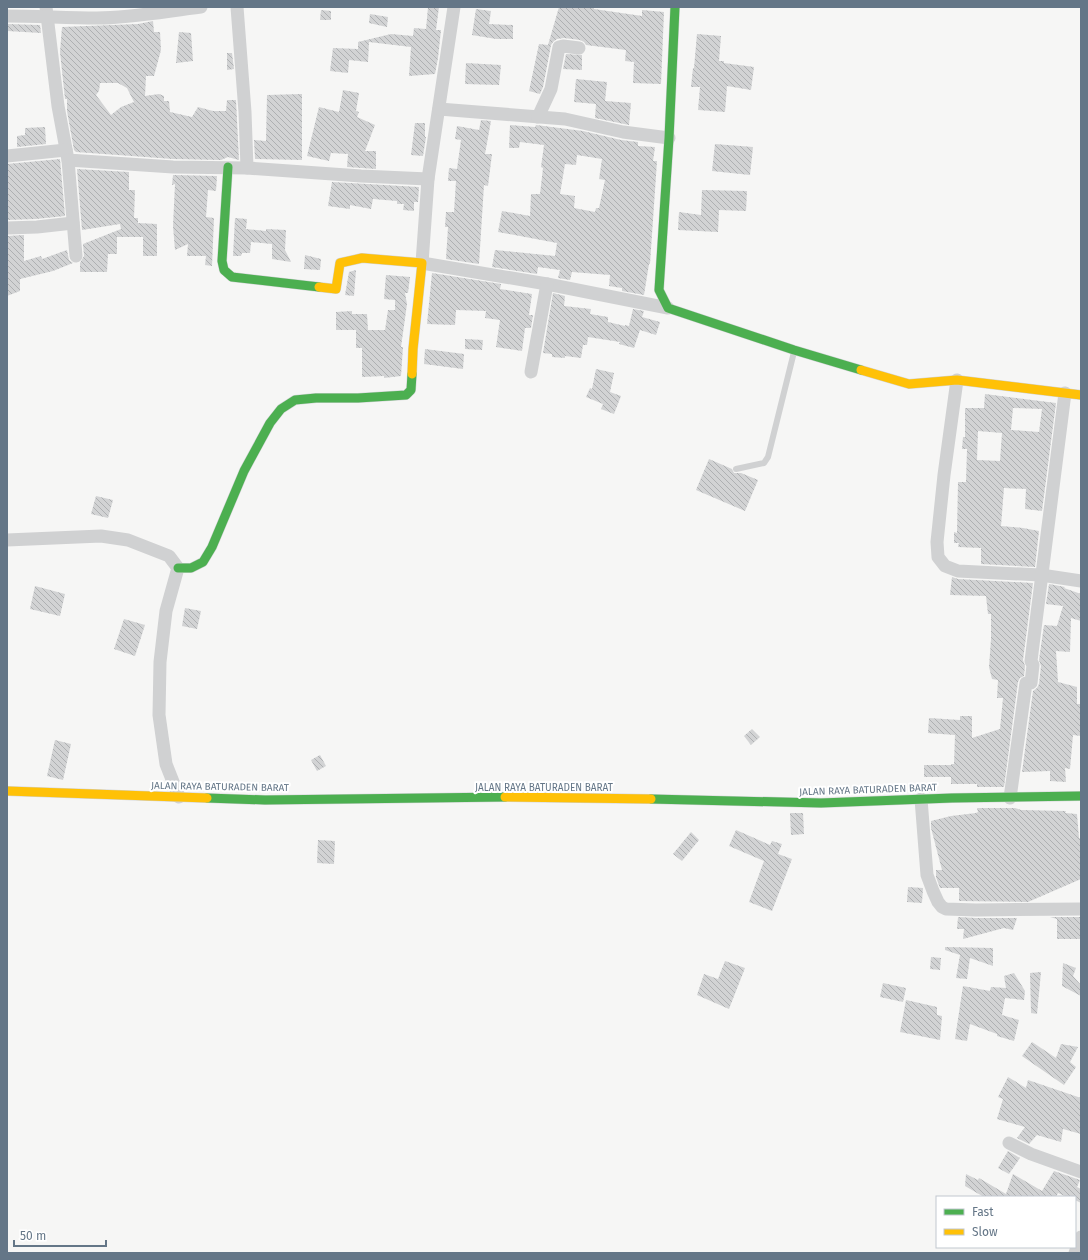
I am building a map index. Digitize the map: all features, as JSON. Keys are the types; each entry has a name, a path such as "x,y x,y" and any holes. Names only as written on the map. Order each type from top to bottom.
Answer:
{"street":[{"path":"7,16 47,12 98,18 138,15 201,7"},
{"path":"237,7 245,112 247,168"},
{"path":"178,568 191,568 204,562 212,547 244,471 270,423 281,409 295,400 397,396 406,394 411,390 413,349 422,263 428,179 454,7"},
{"path":"668,308 659,290 670,138 675,7"},
{"path":"47,12 58,106 67,155 76,256"},
{"path":"538,117 551,89 559,47 579,48"},
{"path":"439,109 565,119 623,132 670,138"},
{"path":"7,156 67,155 173,167 228,167 428,179"},
{"path":"228,167 222,261 223,268 226,273 232,277 336,289 340,263 362,258 422,263 547,284 668,308 794,350 909,384 957,380 1081,395"},
{"path":"7,228 37,228 73,223"},
{"path":"531,372 547,284"},
{"path":"957,380 943,483 937,542 938,557 945,566 958,571 1041,575 1081,581"},
{"path":"1010,798 1026,683 1031,683 1034,665 1031,661 1065,393"},
{"path":"7,540 101,536 128,540 169,556 178,568"},
{"path":"178,568 166,611 160,662 159,715 166,764 179,797"},
{"name":"JALAN RAYA BATURADEN BARAT","path":"7,791 265,800 543,797 821,803 921,799 1081,796"},
{"path":"921,799 927,874 933,891 942,907 946,909 976,910 1081,909"},
{"path":"1009,1143 1031,1154 1081,1172"},
{"path":"1075,1253 1081,1237"}],"lane":[{"path":"736,469 764,463 768,457 794,350"}],"building":[{"path":"428,7 439,7 436,30 441,30 435,74 409,76 411,47 369,42 368,62 349,60 348,73 330,71 333,48 358,49 358,42 391,34 413,36 414,28 426,29"},
{"path":"559,7 594,7 594,9 642,16 642,10 664,12 661,84 633,83 634,62 625,61 626,50 586,45 580,40 564,38 557,39 551,45 543,87 540,94 529,91 539,44 548,45"},
{"path":"476,9 491,11 489,24 513,25 513,39 496,39 472,35"},
{"path":"321,10 331,11 331,20 320,20"},
{"path":"370,14 388,17 387,27 369,23"},
{"path":"153,21 154,32 160,32 161,50 154,76 146,76 145,96 159,94 164,96 164,101 169,101 170,112 192,117 198,107 213,111 226,111 227,100 236,100 239,160 228,157 221,160 173,159 76,152 74,150 67,111 67,99 65,99 60,52 62,27 138,24","holes":["100,83 118,83 127,88 134,102 121,107 111,115 96,95 99,91"]},
{"path":"7,24 40,25 41,33 7,31"},
{"path":"179,32 191,33 193,61 176,63"},
{"path":"697,34 721,36 719,61 754,67 751,90 727,86 725,112 698,110 700,87 691,87"},
{"path":"227,53 232,53 234,69 227,70"},
{"path":"566,54 582,55 582,70 563,69"},
{"path":"466,63 501,65 499,85 465,84"},
{"path":"576,79 607,82 605,101 631,103 629,125 595,118 596,104 574,102"},
{"path":"343,90 359,93 356,111 359,112 357,117 375,125 365,151 376,151 376,169 347,167 348,154 331,153 329,161 307,156 319,107 339,112"},
{"path":"302,94 302,160 255,159 254,140 266,141 267,95"},
{"path":"481,120 491,121 485,154 492,154 488,186 484,185 479,264 446,259 448,227 445,227 446,212 454,212 456,181 448,181 449,168 457,169 461,140 455,139 457,126 479,130"},
{"path":"415,123 425,123 426,137 423,156 411,155"},
{"path":"510,125 535,127 536,125 583,131 621,140 638,142 638,146 655,147 653,161 657,161 650,264 644,295 622,291 622,288 609,286 610,275 572,272 570,280 558,278 560,270 538,267 537,274 492,267 495,250 555,256 557,243 498,232 502,211 530,216 531,194 540,194 543,168 541,167 544,145 520,142 519,148 509,148","holes":["577,155 602,159 599,179 605,180 599,208 596,208 595,212 574,208 575,196 560,194 565,164 576,165"]},
{"path":"45,127 46,144 17,147 17,136 25,135 25,128"},
{"path":"715,144 753,147 750,175 712,171"},
{"path":"60,159 65,216 7,220 7,164"},
{"path":"77,169 129,172 129,190 135,190 134,218 138,218 138,223 157,224 157,256 143,256 143,237 117,237 117,254 108,254 107,272 80,272 80,263 84,256 83,244 121,229 120,224 82,230"},
{"path":"173,175 217,176 216,191 208,190 206,217 214,218 212,266 205,265 206,256 187,256 188,244 175,250 173,226 175,184 172,185"},
{"path":"332,182 419,187 418,202 414,202 414,211 403,210 404,204 397,204 397,201 373,199 371,209 350,205 350,209 328,206"},
{"path":"702,190 747,191 746,211 719,210 718,232 678,230 679,212 701,215"},
{"path":"235,218 247,219 246,229 266,231 266,229 286,230 285,250 291,262 272,259 272,244 251,242 250,253 242,253 241,256 233,256"},
{"path":"24,235 24,261 41,256 42,259 67,250 69,260 73,263 53,271 20,279 20,291 7,296 7,236"},
{"path":"305,255 321,259 320,270 304,269"},
{"path":"356,270 354,296 345,295 349,272"},
{"path":"432,273 501,284 500,289 532,294 529,315 533,315 531,328 525,328 522,351 496,347 500,320 485,318 486,311 456,310 455,325 427,324"},
{"path":"386,275 410,277 408,293 405,293 407,304 401,347 403,347 401,376 384,378 384,376 362,377 362,348 356,348 356,330 336,330 336,312 352,311 352,314 367,314 368,330 385,330 388,310 395,310 395,300 384,299"},
{"path":"553,293 565,296 564,306 591,309 590,314 608,317 608,322 625,326 629,326 633,309 644,311 642,317 660,322 656,335 640,330 634,348 619,344 620,342 588,337 587,345 583,345 581,358 565,356 565,358 552,357 552,354 543,353"},
{"path":"465,339 483,340 482,350 465,349"},
{"path":"425,349 464,354 463,369 424,364"},
{"path":"596,369 614,373 610,392 621,396 614,414 601,409 603,404 586,397 590,388 592,389"},
{"path":"985,394 1056,403 1042,511 1025,509 1026,489 1004,488 1001,526 1039,531 1035,567 981,564 981,548 958,547 959,543 954,543 954,532 957,533 958,482 966,482 967,449 962,449 963,437 965,437 965,408 984,408","holes":["1013,408 1042,409 1039,432 1011,430","978,431 1002,433 1000,461 977,460"]},
{"path":"709,459 732,469 734,473 741,473 758,480 745,511 696,490"},
{"path":"96,496 113,500 108,518 91,514"},
{"path":"952,577 958,579 1033,583 1023,660 1025,666 1024,676 1020,678 1018,682 1004,787 977,787 977,784 951,784 951,777 924,777 924,765 954,764 955,735 928,733 929,718 960,720 960,716 972,716 972,738 1000,729 1003,698 997,698 998,680 992,679 989,667 991,614 988,614 986,596 950,595"},
{"path":"1049,584 1065,587 1064,588 1081,594 1081,621 1071,618 1070,652 1056,651 1058,682 1077,687 1077,704 1081,704 1081,736 1073,735 1070,769 1065,768 1066,782 1050,781 1050,771 1022,772 1033,691 1039,684 1041,666 1039,660 1044,625 1057,626 1063,606 1046,604"},
{"path":"35,586 65,594 60,616 30,609"},
{"path":"185,608 201,611 197,629 182,626"},
{"path":"124,619 145,625 135,656 114,649"},
{"path":"752,729 760,737 751,745 744,736"},
{"path":"55,740 71,744 63,780 47,776"},
{"path":"320,755 326,766 317,771 311,760"},
{"path":"977,808 1015,808 1021,810 1066,811 1065,813 1077,814 1079,838 1081,839 1081,879 1028,902 959,901 959,888 940,888 936,877 936,870 942,870 931,828 931,821 951,816 976,813 978,812"},
{"path":"790,813 803,813 804,834 791,835"},
{"path":"736,830 770,845 772,841 782,844 778,854 792,859 772,911 749,902 764,861 729,846"},
{"path":"691,832 699,840 682,861 673,854"},
{"path":"318,840 335,841 334,864 317,863"},
{"path":"908,887 923,888 922,903 907,902"},
{"path":"958,917 1017,918 1013,930 1004,928 963,939 964,929 957,929"},
{"path":"1050,917 1081,917 1081,939 1057,939 1057,919"},
{"path":"945,947 993,948 993,966 970,958 967,979 956,978 960,955 945,950"},
{"path":"931,957 941,958 940,970 930,969"},
{"path":"725,961 745,968 729,1009 697,995 704,974 718,979"},
{"path":"1063,963 1076,968 1073,976 1081,985 1081,996 1062,986"},
{"path":"1041,972 1037,1014 1031,1013 1030,973"},
{"path":"1014,973 1025,991 1024,1000 1005,998 1002,1015 1019,1020 1014,1041 997,1036 997,1034 970,1024 967,1041 955,1039 963,986 990,991 991,987 1006,988 1004,976"},
{"path":"883,983 906,988 903,1002 880,997"},
{"path":"906,1000 937,1007 937,1015 942,1016 940,1040 900,1032"},
{"path":"1032,1042 1056,1058 1061,1044 1078,1047 1070,1062 1076,1067 1064,1085 1022,1056"},
{"path":"1008,1077 1026,1088 1028,1080 1081,1098 1081,1134 1063,1129 1061,1142 1037,1135 1029,1144 1017,1138 1025,1127 997,1119 1003,1099 998,1097"},
{"path":"1008,1151 1020,1158 1009,1174 998,1168"},
{"path":"1054,1171 1080,1180 1077,1187 1081,1189 1081,1203 1076,1200 1076,1196 1065,1196 1058,1193 1056,1196 982,1196 965,1186 966,1174 978,1180 979,1178 1006,1194 1013,1174 1042,1191"}],"traffic: fast":[{"path":"675,7 669,138 659,290 668,308 794,350 861,370"},
{"path":"228,167 222,261 224,270 232,277 319,287"},
{"path":"178,568 191,568 203,562 212,547 244,471 270,423 281,409 295,400 406,395 411,390 412,374"},
{"path":"651,799 821,803 952,798 1081,796"},
{"path":"207,798 265,800 505,797"}],"traffic: slow":[{"path":"319,287 336,289 340,263 362,258 422,263 413,349 412,374"},
{"path":"861,370 909,384 957,380 1081,395"},
{"path":"7,791 207,798"},
{"path":"505,797 651,799"}]}
